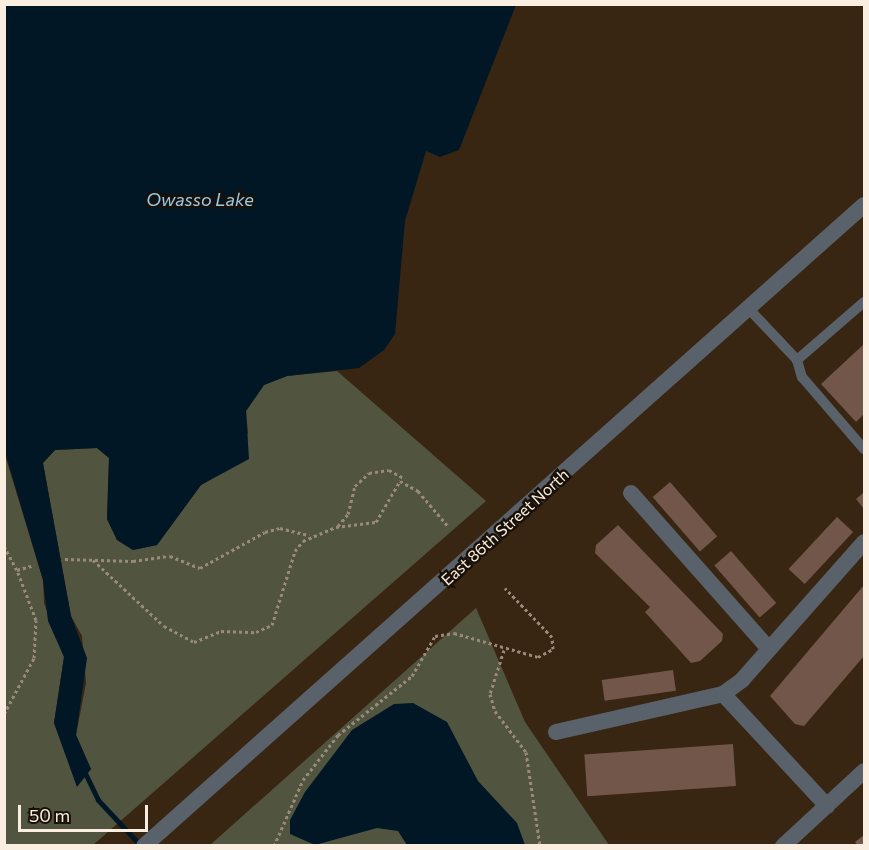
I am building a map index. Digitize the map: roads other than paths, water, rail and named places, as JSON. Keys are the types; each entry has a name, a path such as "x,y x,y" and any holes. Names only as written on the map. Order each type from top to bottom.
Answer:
{"street":[{"name":"East 86th Street North","path":"144,846 864,205"},
{"path":"631,493 769,649"},
{"path":"556,732 723,694 769,649 864,542"},
{"path":"723,694 827,806"},
{"path":"783,846 864,771"}],"lane":[{"path":"797,360 864,302"},
{"path":"749,309 797,360 802,377 864,449"}],"water":[{"name":"Owasso Lake","path":"5,4 516,5 459,150 440,157 426,151 405,221 395,334 384,350 359,368 287,376 264,385 246,411 249,459 201,485 157,545 133,550 117,540 107,519 109,458 97,448 55,450 43,463 71,616 87,658 76,735 91,769 77,787 54,723 64,657 48,621 43,580 5,452"},
{"path":"413,703 447,722 478,781 517,823 525,845 407,845 398,831 377,828 315,845 290,834 290,820 305,792 352,730 394,704"}],"waterway":[{"path":"84,771 98,800 141,846"}]}
